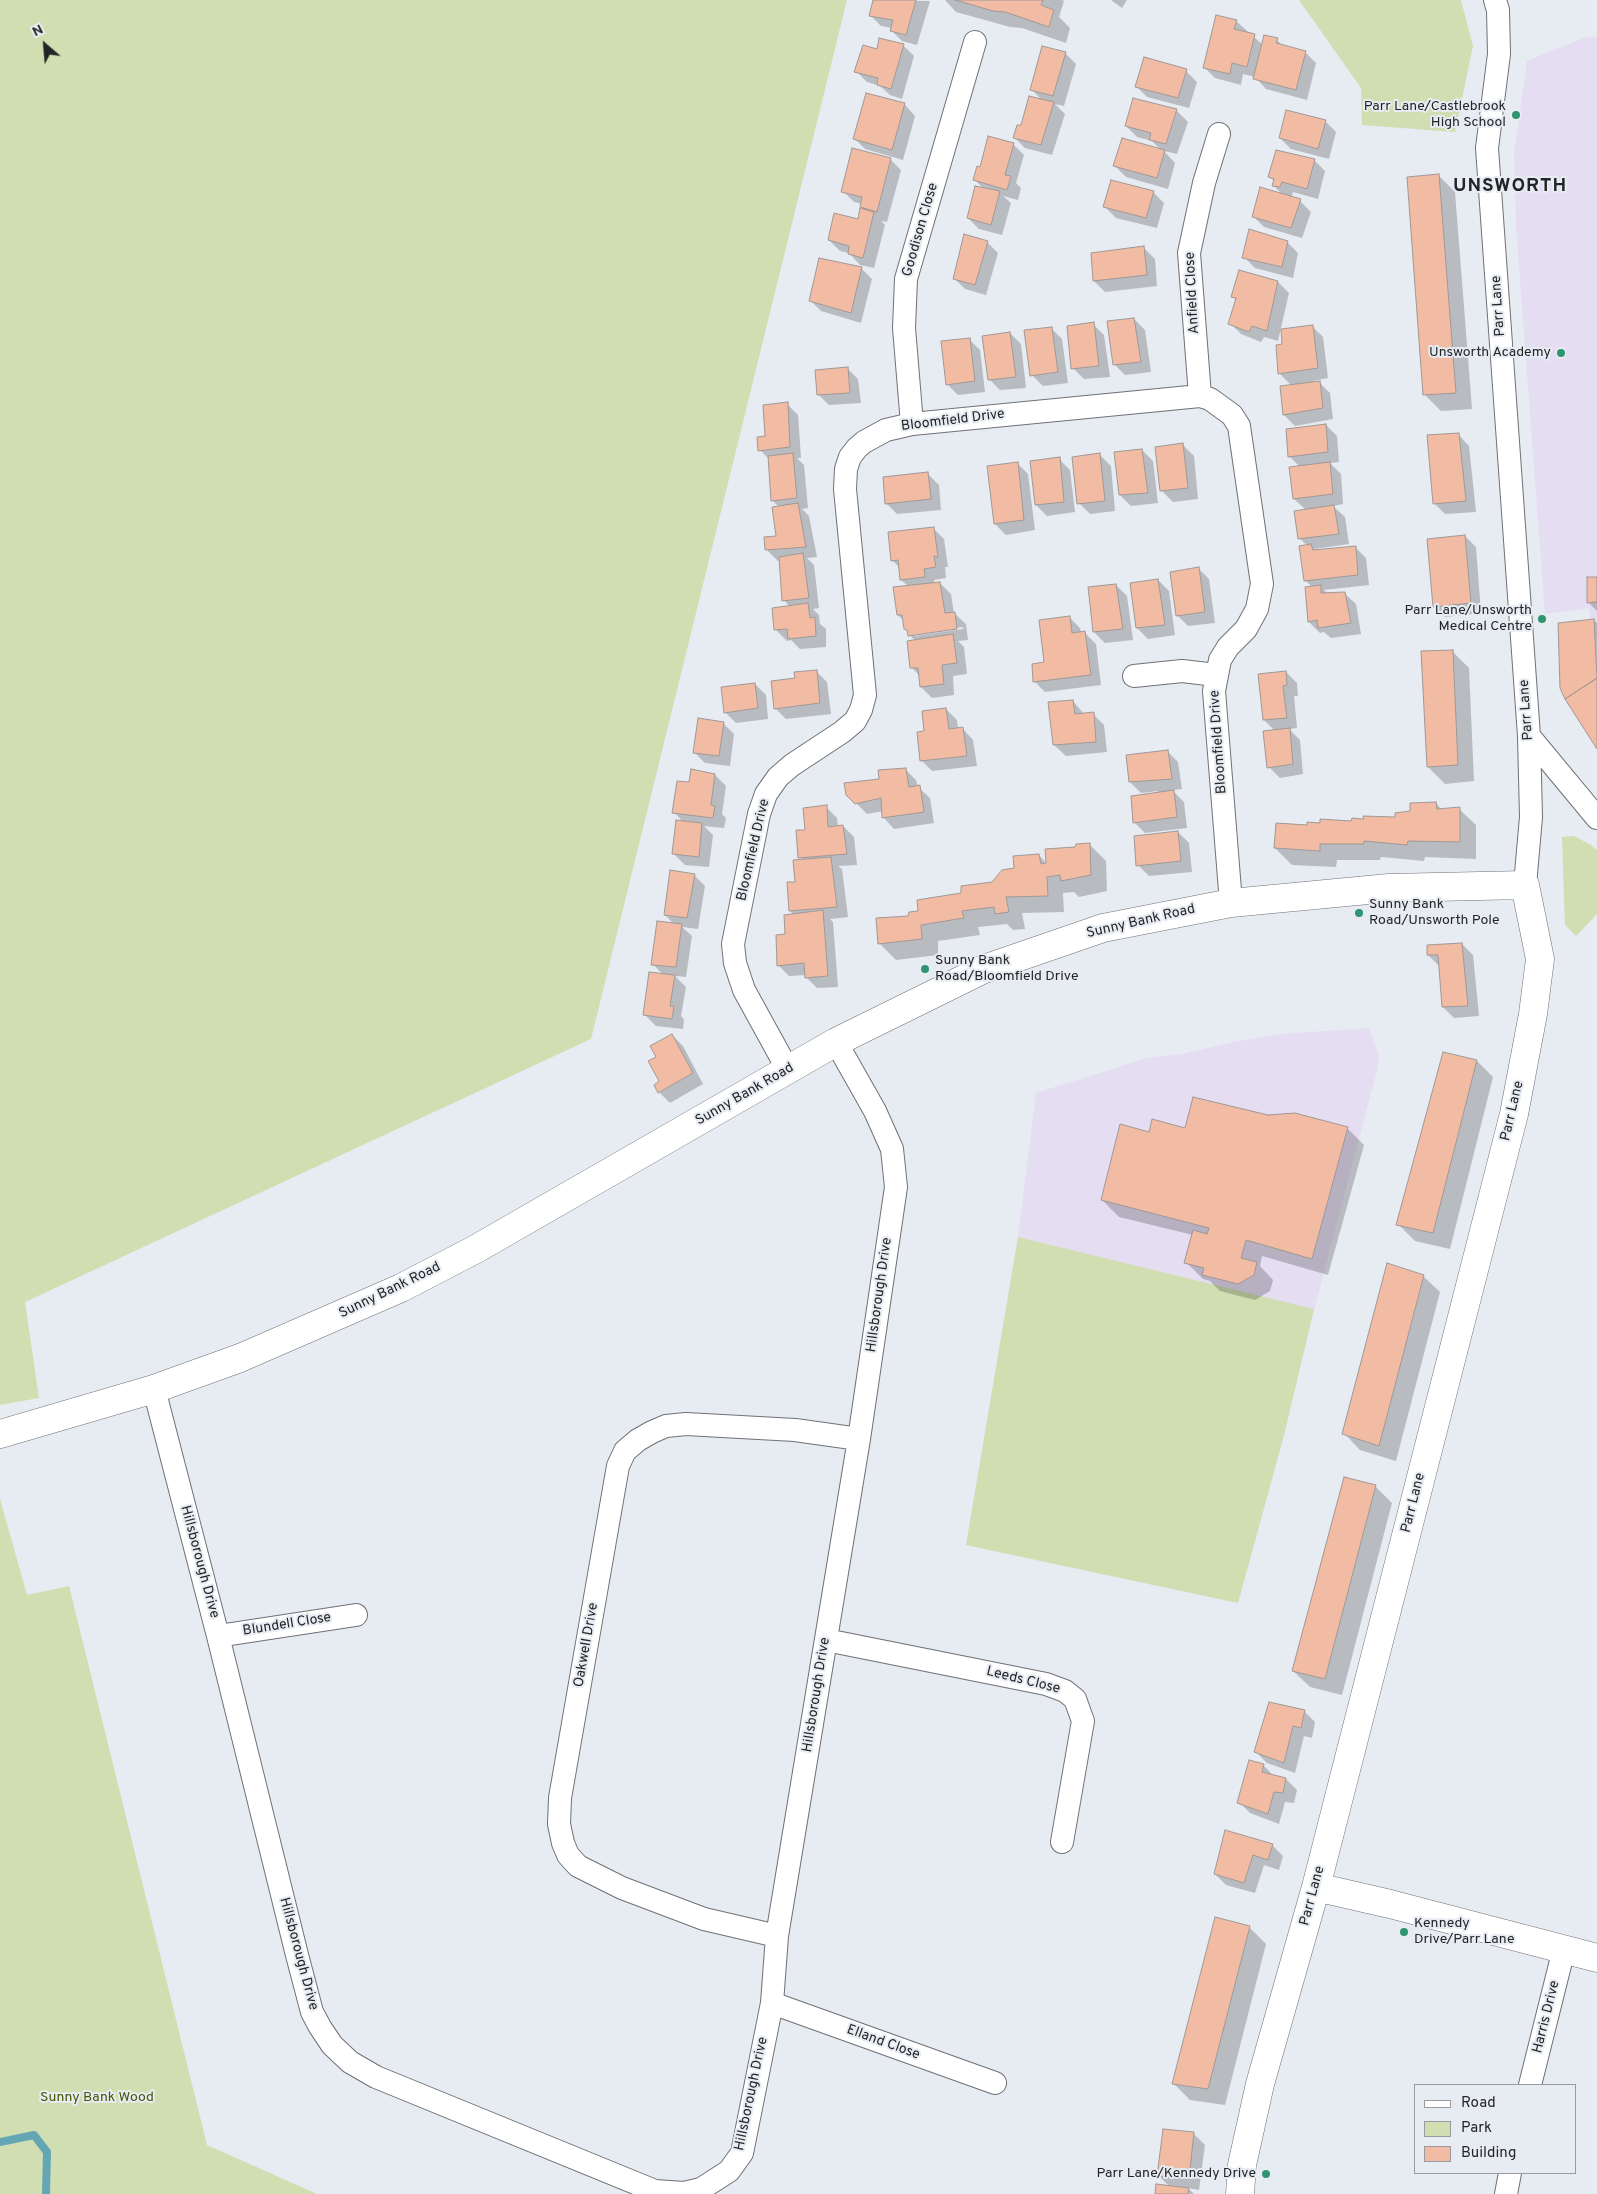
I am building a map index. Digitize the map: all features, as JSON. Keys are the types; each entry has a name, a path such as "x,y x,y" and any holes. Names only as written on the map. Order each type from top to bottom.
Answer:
{"street":[{"name":"Parr Lane","path":"1240,2194 1242,2165 1260,2084 1316,1887 1514,1114 1533,1014 1540,959 1525,885 1531,817 1529,736 1487,148 1499,54 1498,10 1495,0"},
{"name":"Goodison Close","path":"912,424 904,328 906,279 975,42"},
{"name":"Anfield Close","path":"1200,396 1189,254 1204,183 1219,134"},
{"name":"Bloomfield Drive","path":"788,1070 744,990 735,964 733,944 759,814 766,794 778,777 792,764 842,732 856,721 862,710 865,696 845,489 846,469 850,457 864,442 886,430 912,424 1200,396 1210,399 1232,415 1239,426 1262,584 1257,610 1246,629 1228,646 1220,660 1214,692 1231,902"},
{"path":"1134,676 1182,671 1216,675"},
{"path":"1529,736 1597,818"},
{"name":"Sunny Bank Road","path":"0,1434 154,1389 240,1358 401,1288 484,1244 836,1042 993,966 1103,928 1231,902 1389,888 1525,885"},
{"name":"Hillsborough Drive","path":"154,1389 312,2012 320,2028 332,2044 350,2062 376,2077 655,2191 684,2193 718,2188 742,2153 772,2003 777,1936 859,1439 896,1187 892,1149 876,1110 836,1042"},
{"name":"Oakwell Drive","path":"777,1936 704,1919 622,1888 578,1866 568,1855 563,1844 559,1824 560,1798 618,1466 626,1451 638,1440 652,1432 666,1426 686,1424 795,1430 859,1439"},
{"name":"Blundell Close","path":"218,1636 356,1615"},
{"name":"Leeds Close","path":"826,1640 1046,1684 1065,1691 1075,1699 1083,1721 1062,1842"},
{"path":"1316,1887 1399,1906 1597,1958"},
{"name":"Harris Drive","path":"1530,2084 1564,1949"},
{"name":"Elland Close","path":"772,2003 995,2083"},
{"path":"1506,2194 1510,2174"}],"shaded area":[{"name":"Unsworth Academy","path":"1597,37 1597,638 1592,638 1589,608 1545,614 1516,226 1514,154 1527,61 1584,38"},
{"path":"1369,1028 1379,1056 1377,1070 1311,1322 1284,1435 1238,1603 966,1545 1018,1237 1036,1093 1147,1058 1182,1054 1281,1034"}],"green space":[{"path":"0,0 847,0 591,1039 25,1302 39,1398 0,1405"},
{"path":"1299,0 1461,0 1473,46 1455,132 1362,125 1361,88"},
{"path":"1574,836 1597,850 1597,914 1576,936 1565,925 1562,837"},
{"path":"1018,1237 1314,1309 1284,1435 1238,1603 966,1545"},
{"name":"Sunny Bank Wood","path":"0,1499 27,1595 69,1586 207,2145 317,2194 0,2194"}],"building":[{"path":"873,0 916,0 906,35 890,31 893,20 869,16"},
{"path":"955,0 1043,0 1041,5 1054,10 1049,27 1005,12 993,11"},
{"path":"1216,15 1237,20 1234,29 1255,34 1247,67 1232,63 1230,74 1203,68"},
{"path":"1264,35 1278,38 1276,43 1306,51 1296,90 1253,79"},
{"path":"879,38 904,44 891,89 877,85 878,78 854,72 863,45 877,49"},
{"path":"1042,46 1066,52 1053,96 1030,90"},
{"path":"1144,57 1187,69 1178,98 1135,87"},
{"path":"866,93 905,103 892,150 853,139"},
{"path":"1029,96 1054,102 1041,145 1013,138 1017,125 1021,125"},
{"path":"1133,98 1177,109 1166,144 1149,140 1151,133 1125,126"},
{"path":"1286,110 1326,120 1318,149 1279,138"},
{"path":"988,136 1014,143 1005,175 1011,176 1007,190 973,180 977,166 980,167"},
{"path":"1122,138 1165,150 1157,178 1113,166"},
{"path":"852,148 891,158 877,212 860,207 862,197 841,192"},
{"path":"1276,150 1315,159 1307,189 1282,182 1280,187 1272,186 1274,179 1268,177"},
{"path":"1439,174 1456,393 1423,395 1407,177"},
{"path":"1111,180 1154,191 1146,218 1103,207"},
{"path":"975,186 1000,191 991,225 967,218"},
{"path":"1260,187 1301,199 1291,228 1252,217"},
{"path":"860,208 874,212 863,258 848,254 849,246 828,240 834,213 858,219"},
{"path":"1249,229 1288,241 1282,267 1242,258"},
{"path":"964,234 988,241 975,285 953,279"},
{"path":"1144,246 1147,275 1093,281 1091,253"},
{"path":"819,258 862,267 851,313 809,301"},
{"path":"1239,270 1278,281 1267,331 1252,326 1249,332 1228,324 1236,298 1231,297"},
{"path":"1134,318 1141,362 1113,365 1107,321"},
{"path":"1094,322 1099,366 1071,369 1067,326"},
{"path":"1313,325 1318,368 1278,374 1276,345 1282,344 1281,329"},
{"path":"1052,327 1058,372 1030,376 1024,330"},
{"path":"1010,332 1016,377 988,380 982,336"},
{"path":"970,338 975,381 946,385 941,341"},
{"path":"848,367 850,393 817,395 815,370"},
{"path":"1320,381 1323,408 1283,415 1280,386"},
{"path":"788,402 790,447 758,451 757,437 765,436 763,405"},
{"path":"1326,424 1328,452 1288,457 1286,429"},
{"path":"1459,433 1466,501 1433,504 1427,435"},
{"path":"1183,443 1188,488 1160,491 1155,447"},
{"path":"1142,449 1148,493 1119,495 1114,452"},
{"path":"793,453 797,498 771,501 768,456"},
{"path":"1100,453 1105,501 1077,504 1072,457"},
{"path":"1060,457 1064,502 1035,505 1030,461"},
{"path":"1018,462 1024,520 994,524 987,466"},
{"path":"1330,462 1333,494 1293,499 1289,467"},
{"path":"928,472 931,499 885,504 883,477"},
{"path":"798,503 806,547 765,550 764,537 776,536 772,507"},
{"path":"1334,505 1339,534 1298,539 1294,511"},
{"path":"934,527 938,557 934,556 936,567 924,569 925,577 900,580 898,560 891,561 888,532"},
{"path":"1465,535 1471,603 1433,607 1427,539"},
{"path":"1311,544 1313,550 1356,546 1358,575 1304,581 1299,546"},
{"path":"803,553 809,598 782,601 779,557"},
{"path":"1199,567 1205,612 1176,616 1170,572"},
{"path":"1587,577 1597,577 1597,602 1587,603"},
{"path":"1158,579 1165,625 1136,628 1130,583"},
{"path":"940,582 945,613 955,612 957,629 908,636 907,630 904,629 902,615 897,615 893,587"},
{"path":"1116,584 1123,629 1093,632 1088,587"},
{"path":"1321,585 1321,593 1345,592 1351,623 1318,628 1317,620 1308,622 1305,587"},
{"path":"808,603 810,618 815,617 816,636 788,639 787,629 774,630 772,608"},
{"path":"1070,616 1072,633 1085,631 1091,675 1033,682 1032,664 1044,662 1039,620"},
{"path":"1594,619 1597,678 1565,699 1560,688 1558,623"},
{"path":"953,634 957,663 942,665 944,684 920,687 918,668 910,668 907,641"},
{"path":"1453,650 1458,765 1427,767 1421,651"},
{"path":"817,670 820,703 774,709 771,681 795,678 794,672"},
{"path":"1286,671 1287,685 1283,686 1287,718 1263,720 1258,674"},
{"path":"1597,678 1597,749 1565,699"},
{"path":"755,683 758,708 724,713 721,687"},
{"path":"1073,700 1075,714 1094,712 1096,742 1053,745 1048,702"},
{"path":"946,708 949,729 963,727 967,756 920,761 917,732 924,731 922,711"},
{"path":"698,718 724,722 719,756 693,753"},
{"path":"1290,728 1293,764 1267,768 1263,731"},
{"path":"1168,750 1172,779 1129,782 1126,755"},
{"path":"906,768 909,787 920,785 924,812 882,818 881,798 855,804 846,795 844,783 879,779 878,770"},
{"path":"691,769 715,774 711,805 715,806 713,818 672,813 677,781 689,782"},
{"path":"1174,790 1177,817 1133,823 1131,796"},
{"path":"1436,802 1437,809 1460,807 1460,842 1408,841 1407,845 1364,841 1364,844 1320,844 1320,851 1274,848 1276,823 1307,825 1307,822 1320,823 1320,819 1351,821 1352,818 1364,819 1363,816 1395,817 1395,813 1410,811 1410,803"},
{"path":"827,805 828,827 843,825 847,854 798,858 796,830 805,830 803,808"},
{"path":"676,820 702,823 699,857 672,854"},
{"path":"1178,831 1181,861 1136,866 1134,836"},
{"path":"1090,843 1091,875 1061,881 1060,875 1047,877 1048,896 1006,897 1009,912 995,914 994,907 962,911 964,918 921,925 922,939 878,944 876,918 908,916 909,912 918,911 917,900 961,893 961,886 992,882 1002,870 1014,868 1013,856 1039,854 1041,864 1046,863 1045,849 1075,847 1076,844"},
{"path":"831,857 837,907 789,911 787,882 795,882 793,860"},
{"path":"670,870 695,874 687,918 664,915"},
{"path":"823,910 828,976 805,978 804,963 777,966 776,935 785,934 784,915"},
{"path":"657,921 682,924 676,967 651,965"},
{"path":"1462,943 1468,1006 1442,1007 1438,955 1427,955 1427,945"},
{"path":"649,972 675,975 670,1006 674,1006 672,1019 643,1015"},
{"path":"672,1034 693,1073 658,1093 654,1085 659,1081 648,1061 656,1057 650,1046"},
{"path":"1443,1052 1477,1060 1433,1233 1396,1225"},
{"path":"1193,1097 1268,1115 1295,1113 1348,1127 1312,1259 1246,1240 1241,1258 1257,1262 1254,1275 1238,1284 1202,1275 1204,1268 1184,1263 1193,1230 1207,1234 1209,1228 1101,1200 1120,1124 1149,1132 1152,1119 1185,1128"},
{"path":"1387,1263 1424,1275 1379,1446 1342,1434"},
{"path":"1344,1477 1376,1485 1325,1679 1292,1671"},
{"path":"1269,1702 1305,1710 1301,1728 1293,1726 1284,1763 1254,1752"},
{"path":"1249,1760 1264,1764 1262,1772 1286,1778 1283,1793 1274,1792 1268,1814 1237,1803"},
{"path":"1225,1830 1273,1844 1268,1860 1253,1855 1244,1883 1214,1874"},
{"path":"1215,1917 1250,1926 1208,2089 1172,2084"},
{"path":"1163,2129 1194,2132 1189,2179 1157,2176"},
{"path":"1156,2184 1189,2188 1188,2194 1155,2194"}],"waterway":[{"path":"0,2142 34,2135 47,2152 46,2194"}],"place":[{"name":"Parr Lane/Castlebrook High School","path":"1516,115"},
{"name":"Unsworth Academy","path":"1561,353"},
{"name":"Parr Lane/Unsworth Medical Centre","path":"1542,619"},
{"name":"Sunny Bank Road/Unsworth Pole","path":"1359,913"},
{"name":"Sunny Bank Road/Bloomfield Drive","path":"925,969"},
{"name":"Kennedy Drive/Parr Lane","path":"1404,1932"},
{"name":"Parr Lane/Kennedy Drive","path":"1266,2174"}],"district":[{"name":"UNSWORTH","path":"1510,187"}]}
